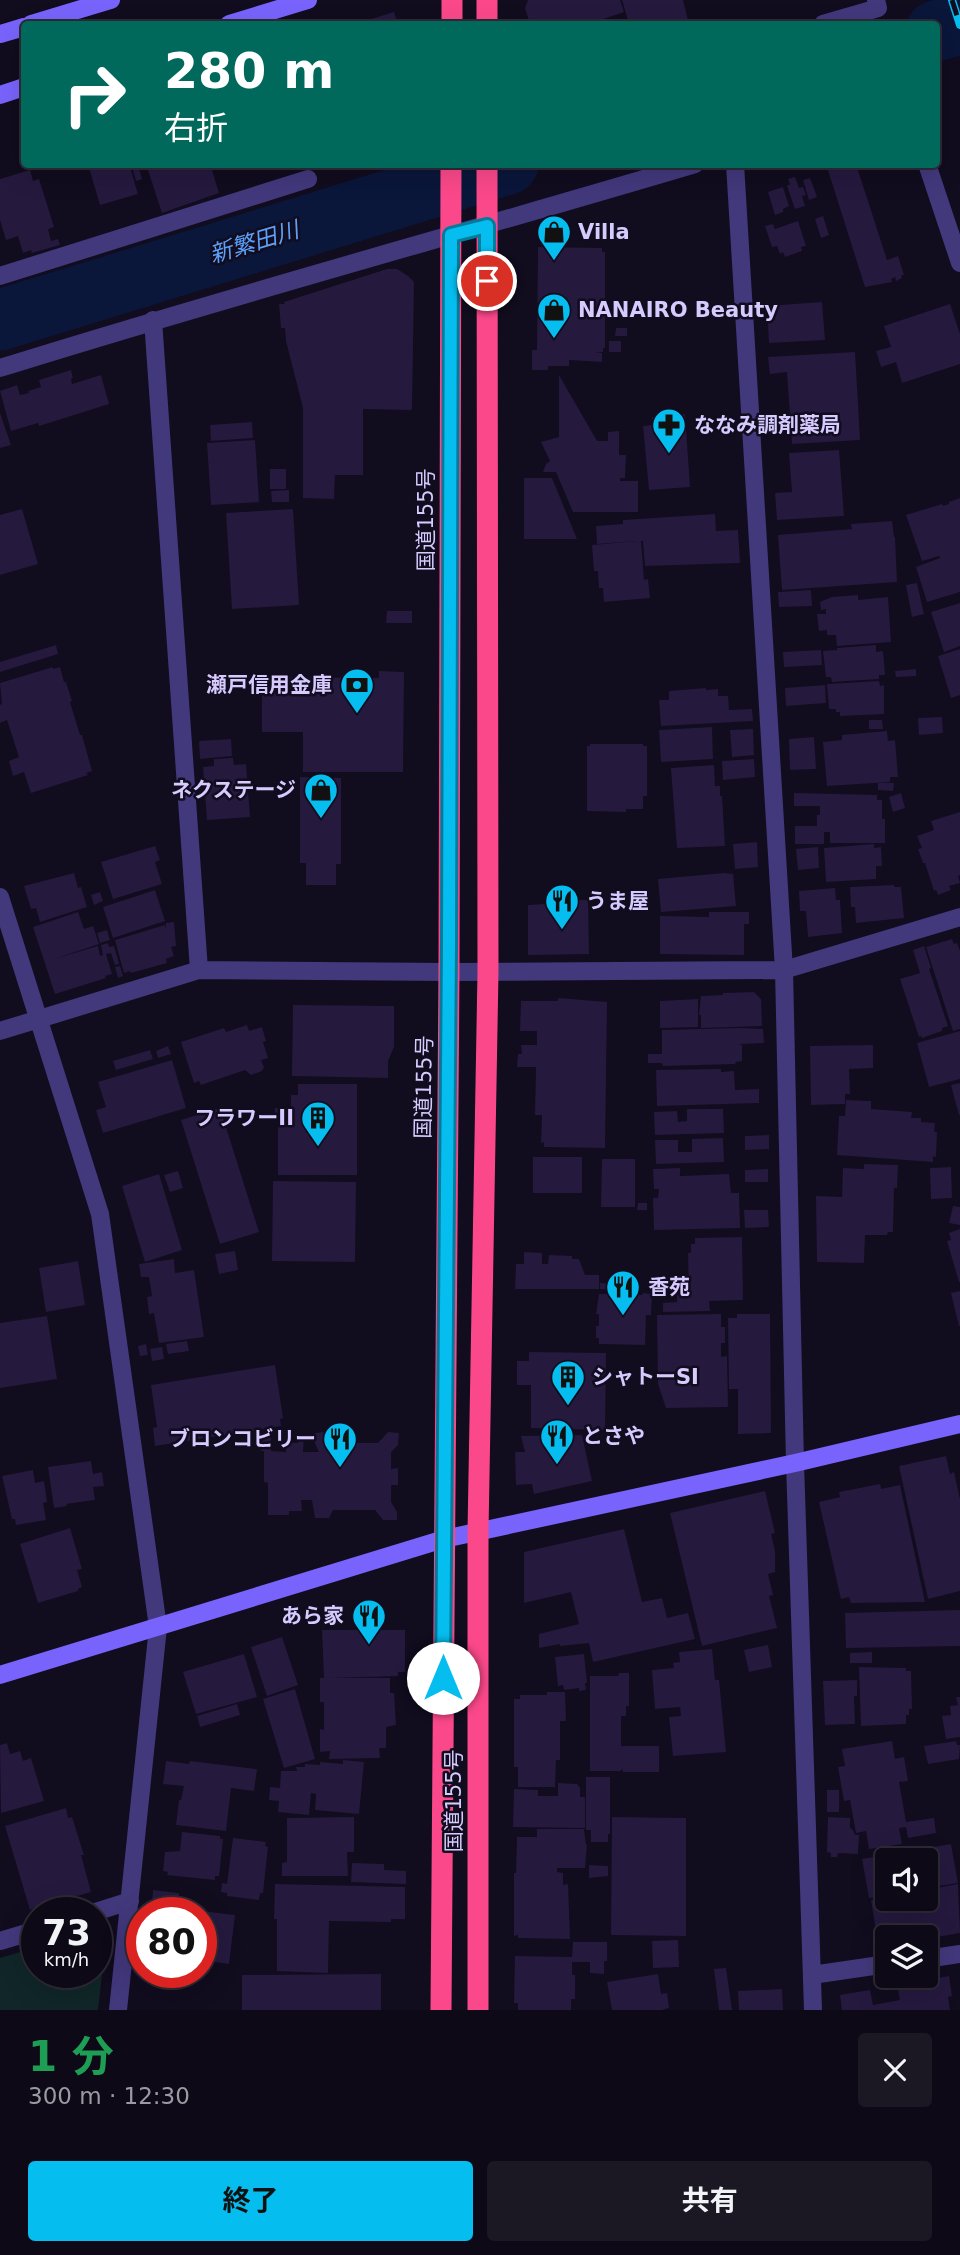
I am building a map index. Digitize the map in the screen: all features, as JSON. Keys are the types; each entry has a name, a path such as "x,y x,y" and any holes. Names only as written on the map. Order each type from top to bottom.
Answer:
{"highway":[{"path":"452,0 452,21"},
{"path":"487,0 487,21"},
{"name":"国道155号","path":"442,2010 451,168"},
{"name":"国道155号","path":"478,2010 478,1532 488,972 487,168"}],"street":[{"path":"42,21 111,0"},
{"path":"239,21 308,0"},
{"path":"836,21 879,11"},
{"path":"0,34 21,28"},
{"path":"0,95 21,88"},
{"path":"0,369 153,320 682,168"},
{"path":"734,168 784,970 795,1463 813,2010"},
{"path":"928,168 960,263"},
{"path":"0,276 308,179"},
{"path":"153,320 198,970"},
{"path":"0,897 100,1213 158,1627 130,1897"},
{"path":"0,1031 198,970 784,970 960,917"},
{"path":"0,1675 444,1539 795,1463 960,1424"},
{"path":"0,1941 21,1935"},
{"path":"118,2010 126,1937"},
{"path":"938,1957 960,1954"},
{"path":"812,1975 875,1966"}],"green space":[{"path":"21,1952 21,1988 100,1988 98,2010 0,2010 0,1958"}],"building":[{"path":"528,0 620,0 624,12 598,21 529,21 525,8"},
{"path":"622,0 683,0 688,21 628,21"},
{"path":"394,12 397,21 365,21"},
{"path":"89,168 130,168 138,194 100,205"},
{"path":"147,168 211,168 219,193 162,213"},
{"path":"827,168 857,168 887,260 898,256 904,275 901,275 902,278 896,281 895,277 891,279 892,282 865,287"},
{"path":"139,169 142,179 136,181 133,170"},
{"path":"30,170 33,181 39,179 54,227 48,229 51,241 58,239 60,245 23,253 18,236 6,240 0,220 0,179"},
{"path":"795,177 799,188 803,187 806,195 802,196 805,206 795,209 787,186 790,184 788,179"},
{"path":"810,178 817,197 809,200 803,180"},
{"path":"783,187 789,206 775,215 768,192"},
{"path":"823,216 829,235 821,238 815,219"},
{"path":"798,221 806,246 801,247 802,251 785,257 783,252 780,254 777,246 772,247 765,226 773,224 775,229"},
{"path":"538,247 602,248 602,252 605,252 605,348 603,352 595,352 602,353 602,362 569,360 569,366 548,366 548,370 532,370 532,350 537,350"},
{"path":"387,269 397,269 414,282 412,408 363,409 363,475 335,475 334,499 303,498 303,408 285,328 281,328 279,304"},
{"path":"822,302 825,340 769,343 767,306"},
{"path":"950,304 960,334 960,364 902,383 896,362 881,367 876,351 891,347 884,326"},
{"path":"616,328 627,328 627,336 615,336"},
{"path":"609,341 621,341 621,352 609,352"},
{"path":"855,352 860,440 792,444 787,372 770,374 768,357"},
{"path":"71,370 72,384 101,375 109,404 39,426 38,423 11,431 0,391 17,385 20,395 29,393 28,391 41,387 39,380"},
{"path":"559,375 597,441 608,441 608,432 619,431 619,455 626,455 625,478 620,478 620,481 638,481 638,512 573,512 556,472 543,472 550,461 541,442 559,437"},
{"path":"0,413 11,445 0,448"},
{"path":"685,414 690,487 649,490 643,426 653,425 652,417"},
{"path":"252,422 253,438 211,441 210,425"},
{"path":"255,440 259,502 211,505 207,443"},
{"path":"839,450 844,516 777,520 775,493 792,492 789,453"},
{"path":"270,469 286,469 286,489 270,489"},
{"path":"524,478 552,478 577,539 524,539"},
{"path":"289,490 289,502 272,502 271,491"},
{"path":"960,498 960,592 927,602 916,567 940,558 939,556 922,561 906,515 942,504 943,506"},
{"path":"22,509 38,564 0,575 0,515"},
{"path":"293,509 299,605 232,609 226,513"},
{"path":"715,514 716,531 738,530 740,563 645,566 641,541 644,580 648,579 650,598 604,602 603,588 599,588 598,571 594,571 592,545 638,541 597,544 596,526 623,524 623,520"},
{"path":"892,521 897,582 782,590 778,535 852,529 851,524"},
{"path":"917,583 924,614 912,617 906,585"},
{"path":"811,590 812,606 779,607 778,592"},
{"path":"858,595 858,600 888,597 891,642 837,646 836,635 827,635 827,630 819,631 817,614 826,614 826,609 821,610 820,602 832,597"},
{"path":"960,603 960,646 944,652 931,612"},
{"path":"387,611 412,611 412,623 386,623"},
{"path":"56,645 58,654 0,672 0,662"},
{"path":"876,645 876,652 883,651 885,675 879,675 879,679 832,682 831,677 826,677 823,651"},
{"path":"960,649 960,695 951,698 938,656"},
{"path":"821,650 822,665 784,667 783,652"},
{"path":"60,667 66,682 92,771 86,773 88,775 31,793 24,772 13,776 9,761 19,757 7,720 0,723 0,683"},
{"path":"916,669 916,676 896,677 895,671"},
{"path":"379,671 404,672 403,772 303,772 303,732 262,732 262,677 379,678"},
{"path":"879,681 880,686 884,685 884,714 840,716 836,709 829,709 827,684"},
{"path":"825,685 826,703 786,706 785,688"},
{"path":"718,689 718,696 728,696 729,710 752,709 753,721 661,726 659,700 669,700 669,691"},
{"path":"942,717 943,733 919,735 918,718"},
{"path":"869,720 882,720 883,729 869,729"},
{"path":"712,727 713,759 661,762 659,730"},
{"path":"753,729 754,755 732,757 730,730"},
{"path":"887,731 888,741 895,740 898,777 890,777 890,782 827,786 823,742 842,740 842,735"},
{"path":"814,737 816,769 790,770 789,739"},
{"path":"231,739 232,756 200,759 199,741"},
{"path":"587,746 647,746 647,796 643,796 643,809 626,809 626,812 587,811"},
{"path":"233,758 234,765 246,764 250,817 207,820 203,767 214,766 214,759"},
{"path":"754,759 755,777 723,780 722,761"},
{"path":"714,765 715,786 720,786 722,796 725,846 677,848 671,768"},
{"path":"300,777 341,778 341,864 336,864 336,885 306,885 306,863 300,863"},
{"path":"878,783 894,783 893,791 878,790"},
{"path":"794,793 877,795 877,800 882,800 885,843 830,843 830,832 824,832 824,844 795,844 795,826 817,826 820,806 794,806"},
{"path":"901,793 905,808 893,812 889,797"},
{"path":"960,812 960,883 949,886 951,890 938,895 918,849 922,848 917,836 934,830 931,821"},
{"path":"757,842 758,867 735,869 733,844"},
{"path":"874,844 874,848 881,847 882,866 876,866 876,879 826,882 824,848"},
{"path":"155,846 160,860 155,862 162,884 113,899 101,862"},
{"path":"818,847 819,868 798,870 796,849"},
{"path":"74,873 87,907 40,922 36,908 31,909 24,886"},
{"path":"733,874 736,906 661,912 658,879"},
{"path":"850,887 901,887 904,918 856,923 855,907 851,907"},
{"path":"835,888 836,900 840,900 842,933 808,937 806,911 800,911 799,891"},
{"path":"155,890 165,921 113,938 103,907"},
{"path":"100,892 103,901 94,905 91,895"},
{"path":"546,893 564,893 564,900 588,900 589,954 528,955 528,905 546,904"},
{"path":"78,912 84,929 93,926 99,944 54,959 98,946 100,956 103,955 101,945 108,943 109,947 114,946 119,964 115,965 111,953 106,954 112,974 55,994 33,927"},
{"path":"709,912 749,912 749,924 744,924 744,955 660,954 660,916 709,917"},
{"path":"174,922 176,946 171,947 174,956 166,959 167,963 124,973 115,940 165,925 166,930 166,923"},
{"path":"107,930 110,940 100,943 97,933"},
{"path":"952,939 960,951 960,1029 953,1031 926,947"},
{"path":"924,946 948,1026 922,1038 919,1037 900,979 920,973 913,950"},
{"path":"120,966 123,976 118,978 115,967"},
{"path":"754,992 761,999 762,1026 701,1028 701,996"},
{"path":"558,998 607,1002 605,1148 544,1147 544,1142 541,1143 542,1115 535,1115 536,1067 517,1067 518,1054 522,1054 521,1045 537,1045 537,1031 520,1031 521,1001 558,1001"},
{"path":"698,999 698,1027 660,1028 660,1001"},
{"path":"293,1005 394,1006 394,1047 388,1061 388,1078 292,1076"},
{"path":"247,1025 249,1031 262,1027 268,1058 261,1060 264,1067 262,1071 251,1075 245,1070 201,1085 199,1081 194,1083 181,1042 224,1028 226,1032"},
{"path":"763,1029 764,1043 739,1044 742,1045 742,1061 735,1064 663,1066 662,1063 648,1063 648,1054 662,1054 662,1030"},
{"path":"960,1031 960,1079 929,1087 917,1043"},
{"path":"873,1045 873,1068 849,1069 850,1094 845,1094 845,1104 811,1105 810,1046"},
{"path":"168,1046 171,1054 158,1058 156,1051"},
{"path":"150,1050 153,1059 116,1070 113,1061"},
{"path":"172,1060 186,1108 103,1133 96,1110 106,1107 98,1082"},
{"path":"721,1069 721,1072 734,1071 735,1090 759,1089 759,1103 657,1106 656,1070"},
{"path":"960,1083 960,1115 959,1115 951,1085"},
{"name":"フラワーII","path":"298,1084 357,1084 357,1175 278,1175 278,1120 275,1120 275,1108 291,1108 291,1095 298,1095"},
{"path":"846,1100 871,1101 871,1109 912,1112 911,1118 935,1123 936,1157 933,1156 933,1162 837,1155 839,1116 845,1116"},
{"path":"220,1108 259,1232 220,1244 181,1120"},
{"path":"687,1109 723,1109 724,1133 655,1135 654,1112 677,1111 678,1122 687,1121"},
{"path":"769,1135 769,1149 745,1150 745,1136"},
{"path":"723,1138 724,1162 656,1164 655,1140 678,1140 678,1152 692,1152 692,1139"},
{"path":"533,1157 582,1157 582,1193 533,1193"},
{"path":"602,1159 635,1159 635,1207 601,1207"},
{"path":"864,1164 898,1165 897,1188 894,1188 893,1232 888,1232 887,1235 865,1235 864,1263 817,1262 816,1196 842,1197 843,1168 864,1169"},
{"path":"951,1167 952,1198 931,1199 930,1168"},
{"path":"680,1168 680,1176 729,1174 731,1193 739,1193 740,1228 654,1230 653,1198 658,1198 659,1189 654,1189 653,1169"},
{"path":"768,1169 768,1182 745,1182 745,1170"},
{"path":"178,1171 183,1188 170,1192 164,1175"},
{"path":"159,1174 182,1250 145,1262 122,1186"},
{"path":"273,1181 356,1182 355,1262 272,1261"},
{"path":"638,1203 647,1203 647,1210 637,1210"},
{"path":"953,1206 960,1207 960,1225 949,1223"},
{"path":"744,1210 768,1210 769,1227 745,1228"},
{"path":"960,1229 959,1282 947,1241 951,1240 949,1233"},
{"path":"742,1237 743,1300 709,1301 710,1311 663,1312 663,1303 677,1302 677,1292 689,1292 688,1253 691,1253 691,1244 695,1244 695,1238"},
{"path":"235,1251 238,1270 219,1274 215,1254"},
{"path":"524,1252 542,1253 542,1264 548,1264 549,1255 579,1259 585,1275 599,1275 599,1289 515,1289 516,1264 524,1264"},
{"path":"174,1259 175,1273 194,1270 204,1337 159,1343 154,1313 149,1314 147,1297 152,1296 149,1277 141,1277 139,1264"},
{"path":"78,1261 85,1305 46,1312 39,1268"},
{"path":"600,1283 615,1284 614,1290 600,1289"},
{"path":"960,1291 960,1326 959,1326 951,1293"},
{"path":"599,1294 652,1294 651,1315 646,1315 645,1345 599,1344 596,1326 599,1326 599,1314 596,1314"},
{"path":"721,1314 721,1327 725,1327 725,1343 721,1343 721,1357 727,1356 728,1407 666,1408 658,1384 657,1315"},
{"path":"737,1314 770,1314 771,1433 738,1434 738,1389 729,1389 728,1318 737,1318"},
{"path":"47,1316 57,1379 0,1388 0,1323"},
{"path":"187,1341 189,1351 168,1354 166,1344"},
{"path":"146,1344 148,1355 140,1356 138,1346"},
{"path":"162,1347 164,1359 152,1361 150,1349"},
{"name":"シャトーSI","path":"529,1352 606,1353 605,1430 531,1428 531,1385 517,1385 517,1361 529,1361"},
{"path":"275,1365 283,1418 280,1419 281,1426 155,1446 153,1428 157,1427 151,1385"},
{"path":"325,1432 335,1443 378,1443 388,1432 399,1433 398,1445 391,1452 391,1469 398,1468 398,1485 391,1485 391,1502 397,1512 397,1520 383,1520 375,1510 333,1510 329,1518 315,1518 312,1500 301,1500 302,1511 289,1511 289,1515 268,1515 268,1483 264,1482 261,1436 271,1436 271,1451 286,1452 286,1443 298,1443 298,1434 304,1434 303,1452 319,1452 314,1441 315,1433"},
{"path":"582,1435 592,1481 534,1494 532,1484 516,1485 515,1452 525,1452 521,1436"},
{"path":"946,1456 950,1474 954,1472 960,1499 960,1591 928,1599 899,1466"},
{"path":"91,1461 93,1474 102,1472 104,1486 93,1487 95,1500 54,1508 48,1467"},
{"path":"33,1470 35,1483 44,1481 47,1502 43,1503 46,1520 16,1525 15,1519 12,1519 2,1476"},
{"path":"880,1484 881,1489 900,1485 925,1602 851,1603 849,1597 841,1599 819,1502 840,1497 839,1492"},
{"path":"765,1491 775,1533 771,1534 775,1551 775,1572 768,1574 773,1595 769,1596 777,1628 702,1646 670,1513"},
{"path":"70,1528 82,1569 77,1570 82,1587 78,1591 38,1603 20,1544"},
{"path":"624,1529 642,1602 662,1598 667,1618 688,1613 695,1639 593,1662 589,1643 539,1648 539,1634 579,1624 571,1592 524,1603 524,1552"},
{"path":"960,1610 960,1646 846,1648 845,1613"},
{"path":"371,1621 378,1621 378,1630 405,1630 405,1672 398,1672 398,1676 330,1678 390,1678 396,1725 386,1727 386,1748 379,1748 380,1758 329,1759 330,1751 320,1752 320,1729 324,1730 324,1702 320,1702 320,1678 324,1678 322,1630 364,1630 370,1626"},
{"path":"282,1637 298,1685 267,1696 251,1647"},
{"path":"768,1645 772,1667 749,1672 744,1650"},
{"path":"712,1649 715,1680 719,1680 726,1752 673,1756 669,1717 681,1716 680,1707 655,1709 652,1670 674,1668 673,1663 680,1662 679,1652"},
{"path":"872,1652 872,1663 850,1663 850,1653"},
{"path":"244,1654 257,1697 196,1714 183,1672"},
{"path":"584,1654 586,1690 564,1690 563,1685 558,1686 555,1657"},
{"path":"859,1667 906,1668 906,1671 911,1671 912,1709 909,1709 909,1715 906,1715 906,1724 861,1726"},
{"path":"619,1673 629,1673 629,1706 626,1706 626,1716 621,1716 621,1746 659,1746 659,1772 623,1772 623,1769 590,1771 590,1676 618,1676"},
{"path":"857,1680 857,1696 854,1696 855,1724 825,1725 823,1681"},
{"path":"295,1689 315,1759 284,1768 263,1699"},
{"path":"547,1692 565,1692 566,1721 560,1721 560,1760 556,1760 555,1787 518,1787 518,1767 514,1767 514,1699 520,1699 520,1695 547,1695"},
{"path":"956,1697 960,1697 960,1737 946,1739 942,1716 951,1715 950,1706 958,1705"},
{"path":"237,1704 240,1715 200,1727 197,1716"},
{"path":"892,1741 895,1759 904,1757 908,1781 899,1782 906,1822 934,1818 936,1833 908,1838 906,1827 899,1828 902,1844 869,1849 866,1831 856,1833 850,1800 844,1801 838,1767 845,1766 842,1749"},
{"path":"956,1741 957,1745 960,1745 959,1759 928,1764 924,1746"},
{"path":"7,1743 10,1754 20,1751 23,1761 31,1758 44,1801 1,1813 0,1745"},
{"path":"343,1760 364,1762 359,1814 315,1810 316,1794 311,1793 309,1815 278,1812 279,1801 269,1800 270,1787 280,1788 281,1771 297,1771 296,1767 305,1767 305,1764 320,1765 320,1762 343,1764"},
{"path":"166,1761 189,1764 190,1761 257,1769 254,1791 231,1788 226,1831 176,1825 184,1786 163,1784"},
{"path":"586,1777 610,1777 608,1842 591,1842 591,1830 586,1830"},
{"path":"558,1783 577,1784 580,1788 580,1797 585,1797 585,1828 513,1827 514,1789 538,1790 538,1796 558,1796"},
{"path":"827,1790 839,1790 839,1812 827,1812"},
{"path":"66,1808 68,1818 72,1817 84,1855 81,1855 91,1892 74,1897 26,1897 5,1826"},
{"path":"354,1817 354,1852 347,1852 348,1876 282,1876 282,1863 287,1862 287,1818"},
{"path":"612,1817 686,1818 686,1936 611,1935"},
{"path":"828,1817 850,1818 850,1828 855,1835 859,1835 858,1854 838,1853 837,1857 831,1857 831,1853 827,1852"},
{"path":"537,1829 584,1829 587,1844 585,1868 557,1868 557,1872 563,1873 563,1885 568,1884 570,1939 514,1936 517,1837 537,1837"},
{"path":"182,1832 220,1836 220,1839 223,1839 219,1876 215,1876 215,1880 167,1875 168,1872 163,1871 165,1852 180,1851"},
{"path":"233,1838 266,1842 265,1846 268,1847 263,1893 260,1893 259,1900 227,1896 227,1893 221,1892 222,1883 227,1884"},
{"path":"951,1844 958,1883 938,1886 938,1848 927,1848"},
{"path":"875,1857 875,1897 869,1898 862,1859"},
{"path":"352,1863 384,1864 384,1870 406,1871 406,1884 351,1882"},
{"path":"589,1865 608,1866 608,1876 589,1878"},
{"path":"275,1884 405,1887 405,1919 391,1919 391,1922 329,1921 328,1973 277,1971"},
{"path":"958,1884 960,1933 938,1937 938,1925 875,1925 871,1900 875,1899 875,1911 938,1911 938,1888"},
{"path":"153,1890 179,1893 179,1897 152,1897"},
{"path":"217,1913 235,1915 229,1964 217,1962"},
{"path":"678,1940 679,1967 653,1968 652,1941"},
{"path":"573,1942 607,1942 604,1974 590,1973 590,1962 572,1962 575,1999 571,1999 571,2010 518,2010 518,2003 514,2003 515,1956 572,1957"},
{"path":"726,1968 732,2010 719,2010 714,1969"},
{"path":"381,1974 381,2010 242,2010 242,1975"},
{"path":"658,1974 661,1994 667,1993 669,2008 612,2010 607,1982"},
{"path":"949,1976 952,1996 948,1997 950,2010 842,2010 840,1995 870,1990 873,2005 900,2000 898,1988 938,1988 938,1978"},
{"path":"782,1989 783,2010 739,2010 738,1991"}],"waterway":[{"name":"新繁田川","path":"940,30 960,24"},
{"name":"新繁田川","path":"0,320 495,168"}],"railway":[{"path":"952,0 960,25"}],"place":[{"name":"Villa","path":"554,262"},
{"name":"NANAIRO Beauty","path":"554,340"},
{"name":"ななみ調剤薬局","path":"669,455"},
{"name":"瀬戸信用金庫","path":"357,715"},
{"name":"ネクステージ","path":"321,820"},
{"name":"うま屋","path":"562,931"},
{"name":"フラワーII","path":"318,1148"},
{"name":"香苑","path":"623,1317"},
{"name":"シャトーSI","path":"568,1407"},
{"name":"とさや","path":"557,1466"},
{"name":"ブロンコビリー","path":"340,1469"},
{"name":"あら家","path":"369,1646"}],"route":[{"path":"443,1678 451,235 487,226 487,281"}]}
